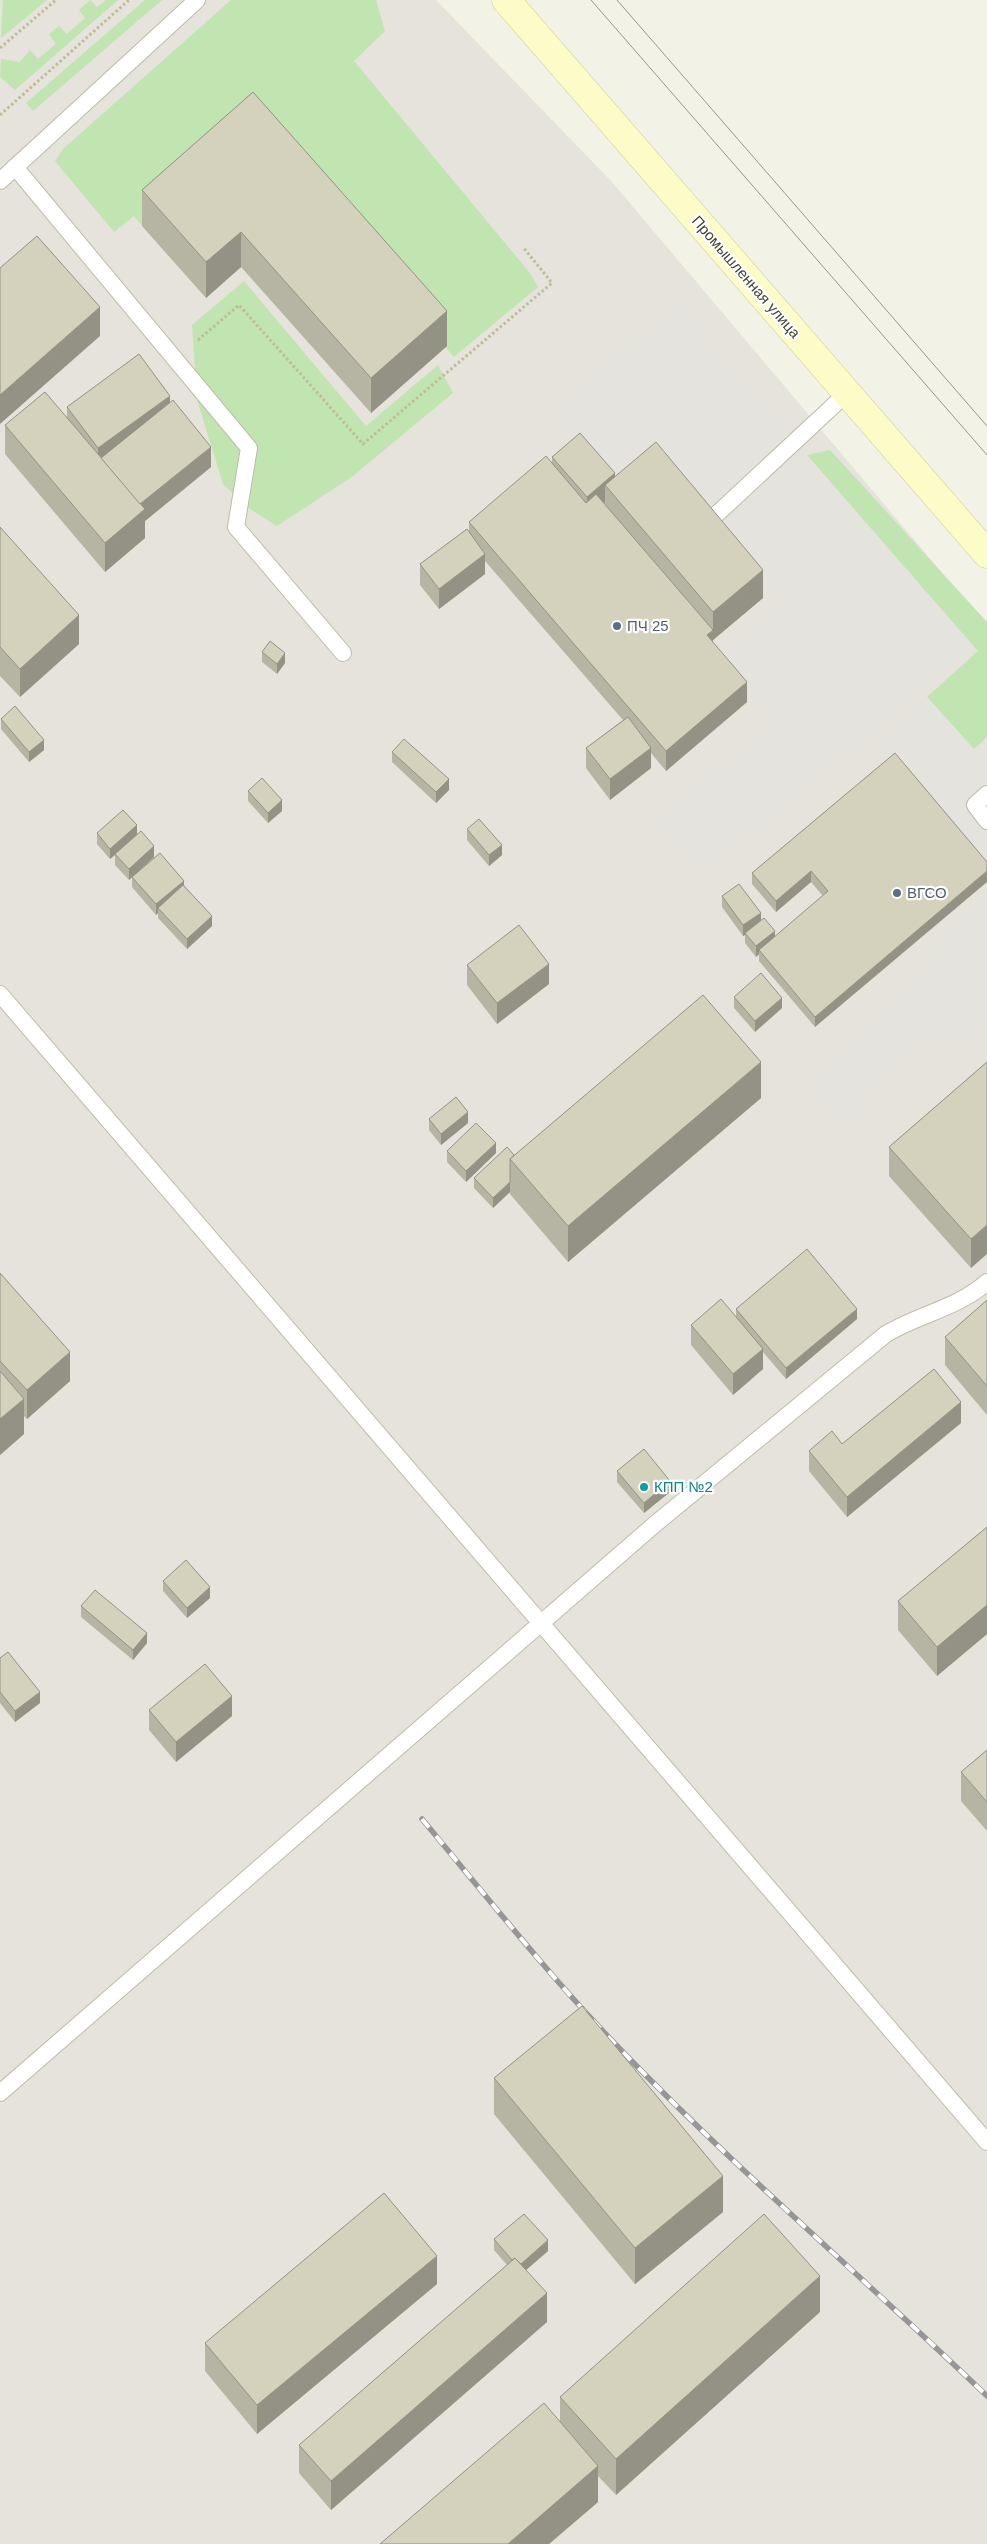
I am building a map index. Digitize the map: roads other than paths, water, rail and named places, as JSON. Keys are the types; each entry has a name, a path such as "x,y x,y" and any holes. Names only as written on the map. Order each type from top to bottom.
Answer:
{"street":[{"name":"Промышленная улица","path":"506,0 987,554"}],"lane":[{"path":"0,181 197,0"},
{"path":"15,167 249,448 236,527 343,653"},
{"path":"717,514 847,393"},
{"path":"987,794 975,806 987,821"},
{"path":"0,994 987,2142"},
{"path":"0,2093 661,1519 886,1334 904,1323 957,1303 987,1282"}],"tram line":[{"path":"591,0 987,455"},
{"path":"617,0 987,426"}],"railway":[{"path":"422,1819 544,1965 621,2050 665,2095 987,2396"}],"place":[{"name":"ПЧ 25","path":"617,626"},
{"name":"ВГСО","path":"897,893"},
{"name":"КПП №2","path":"644,1487"}]}
